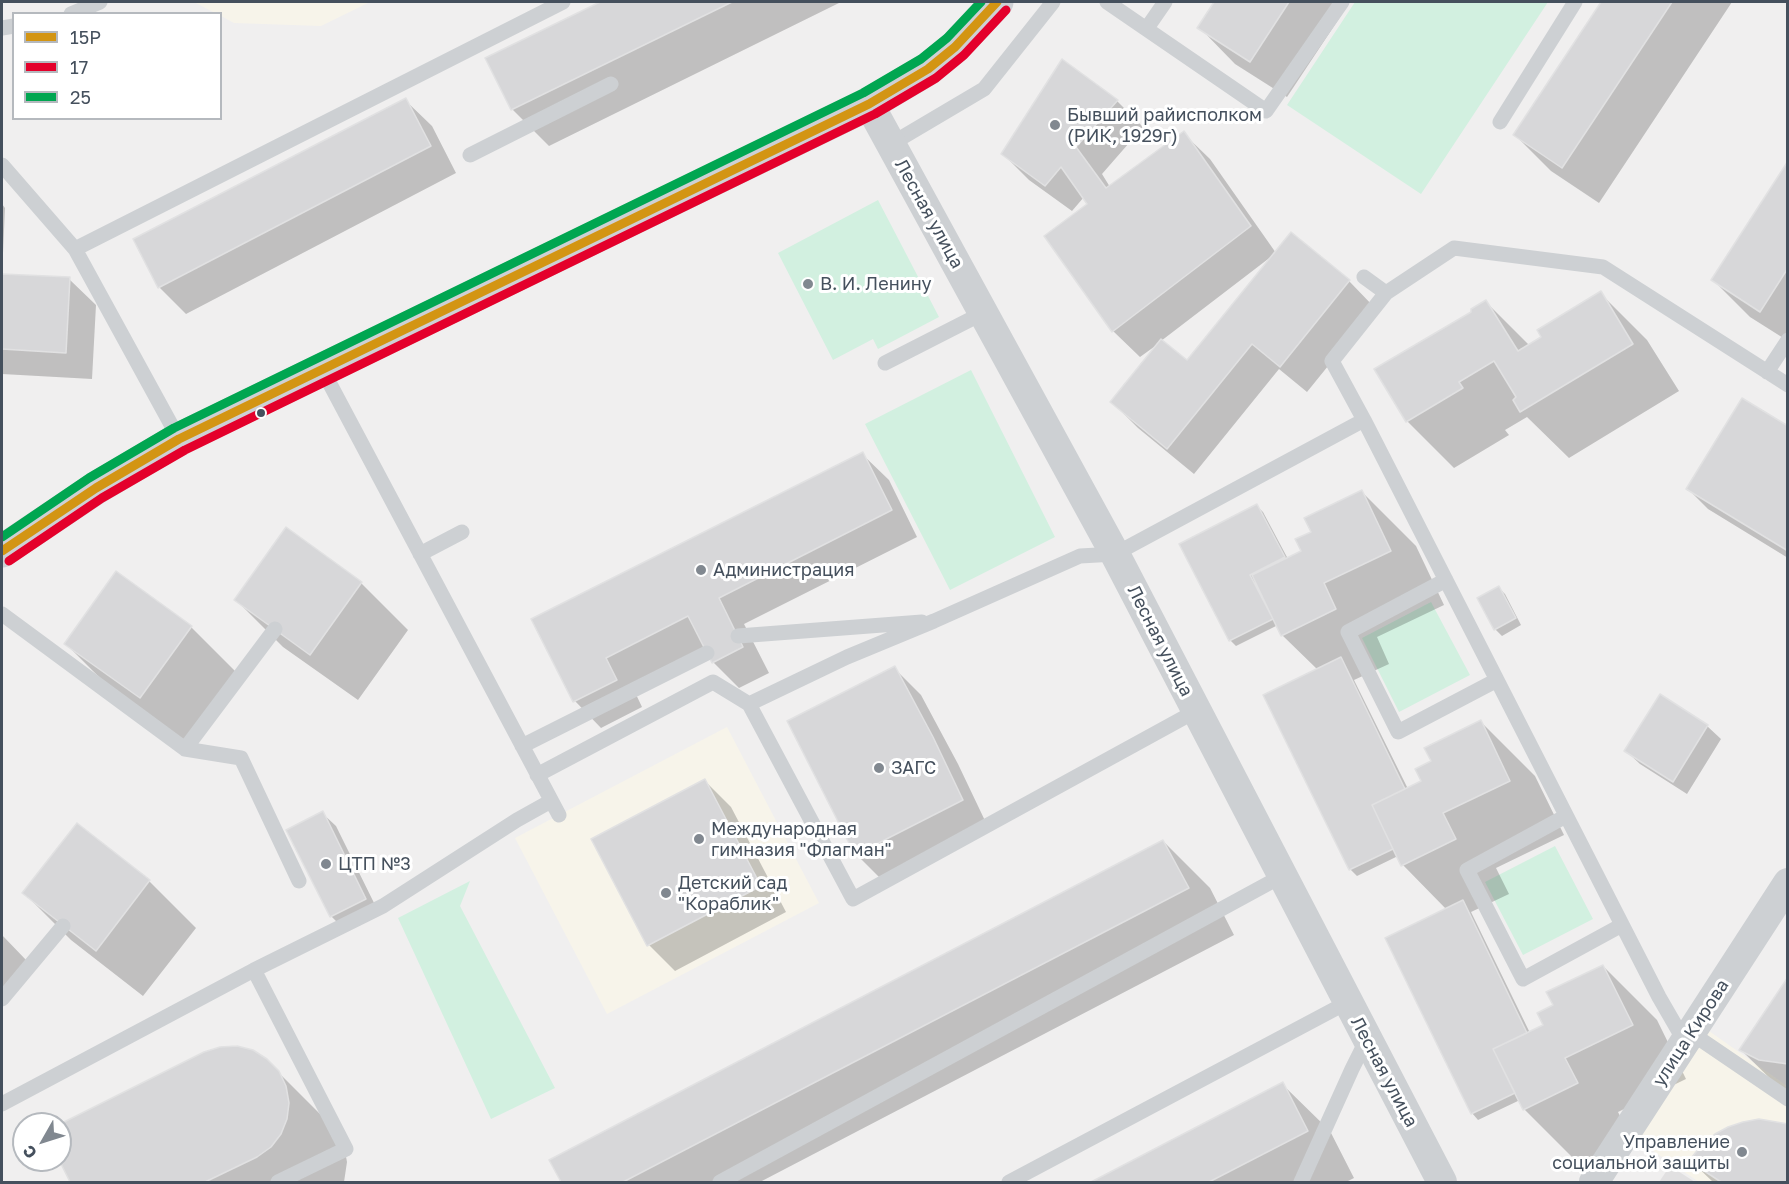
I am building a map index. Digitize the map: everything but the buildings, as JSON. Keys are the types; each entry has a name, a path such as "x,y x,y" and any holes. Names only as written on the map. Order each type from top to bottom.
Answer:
{"street":[{"path":"2,551 96,488 179,438 869,104 928,69 955,47 997,2"},
{"name":"Лесная улица","path":"869,104 1115,554 1442,1182"},
{"name":"улица Кирова","path":"1594,1182 1788,883"}],"lane":[{"path":"76,12 100,2"},
{"path":"75,249 563,2"},
{"path":"891,144 984,89 1053,2"},
{"path":"1107,2 1266,111 1342,2"},
{"path":"1147,28 1165,2"},
{"path":"1500,122 1575,2"},
{"path":"470,155 611,84"},
{"path":"2,165 75,249 179,438"},
{"path":"1788,385 1604,267 1454,248 1386,292 1332,361 1659,997 1688,1037 1788,1100"},
{"path":"1364,277 1386,292"},
{"path":"885,363 983,313"},
{"path":"1767,372 1788,340"},
{"path":"2,1104 254,970 383,906 517,820 555,808 322,369"},
{"path":"749,704 847,657 1080,556 1115,554 1364,420"},
{"path":"420,554 462,532"},
{"path":"1446,580 1348,632 1398,732 1497,680"},
{"path":"2,614 100,678 185,749 241,758 299,881"},
{"path":"738,636 934,621"},
{"path":"185,749 275,629"},
{"path":"522,746 707,653"},
{"path":"537,775 714,682 749,704 853,899 1196,711"},
{"path":"1566,816 1467,870 1523,979 1622,925"},
{"path":"720,1182 1282,876"},
{"path":"2,999 63,926"},
{"path":"254,970 346,1149 278,1182"},
{"path":"1009,1182 1348,1002"},
{"path":"1301,1182 1367,1039"}],"shaded area":[{"path":"194,2 370,2 321,26 234,23 222,17 222,12 213,12"},
{"path":"727,727 819,903 607,1014 515,838"},
{"path":"1702,1026 1787,1086 1787,1182 1699,1182 1637,1140"},
{"path":"1670,1166 1695,1182 1659,1182"}],"green space":[{"path":"1355,2 1548,2 1421,194 1287,105"},
{"path":"878,200 939,317 878,349 873,339 833,360 778,253"},
{"path":"971,370 1055,537 950,590 865,424"},
{"path":"1431,602 1470,675 1399,712 1362,638"},
{"path":"1555,846 1593,919 1523,955 1485,882"},
{"path":"470,881 460,906 555,1088 491,1119 398,918"}],"transit line":[{"name":"25","path":"2,537 89,478 174,428 863,93 921,59 947,38 981,2"},
{"name":"15Р","path":"2,551 96,488 179,439 869,104 928,69 955,47 997,2"},
{"name":"17","path":"9,561 102,498 185,450 875,114 936,78 964,55 1006,10"}],"place":[{"name":"Бывший райисполком (РИК, 1929г)","path":"1055,125"},
{"name":"В. И. Ленину","path":"808,284"},
{"name":"Администрация","path":"701,570"},
{"name":"ЗАГС","path":"879,768"},
{"name":"Международная гимназия \"Флагман\"","path":"699,839"},
{"name":"ЦТП №3","path":"326,864"},
{"name":"Детский сад \"Кораблик\"","path":"666,893"},
{"name":"Управление социальной защиты","path":"1742,1152"}]}
